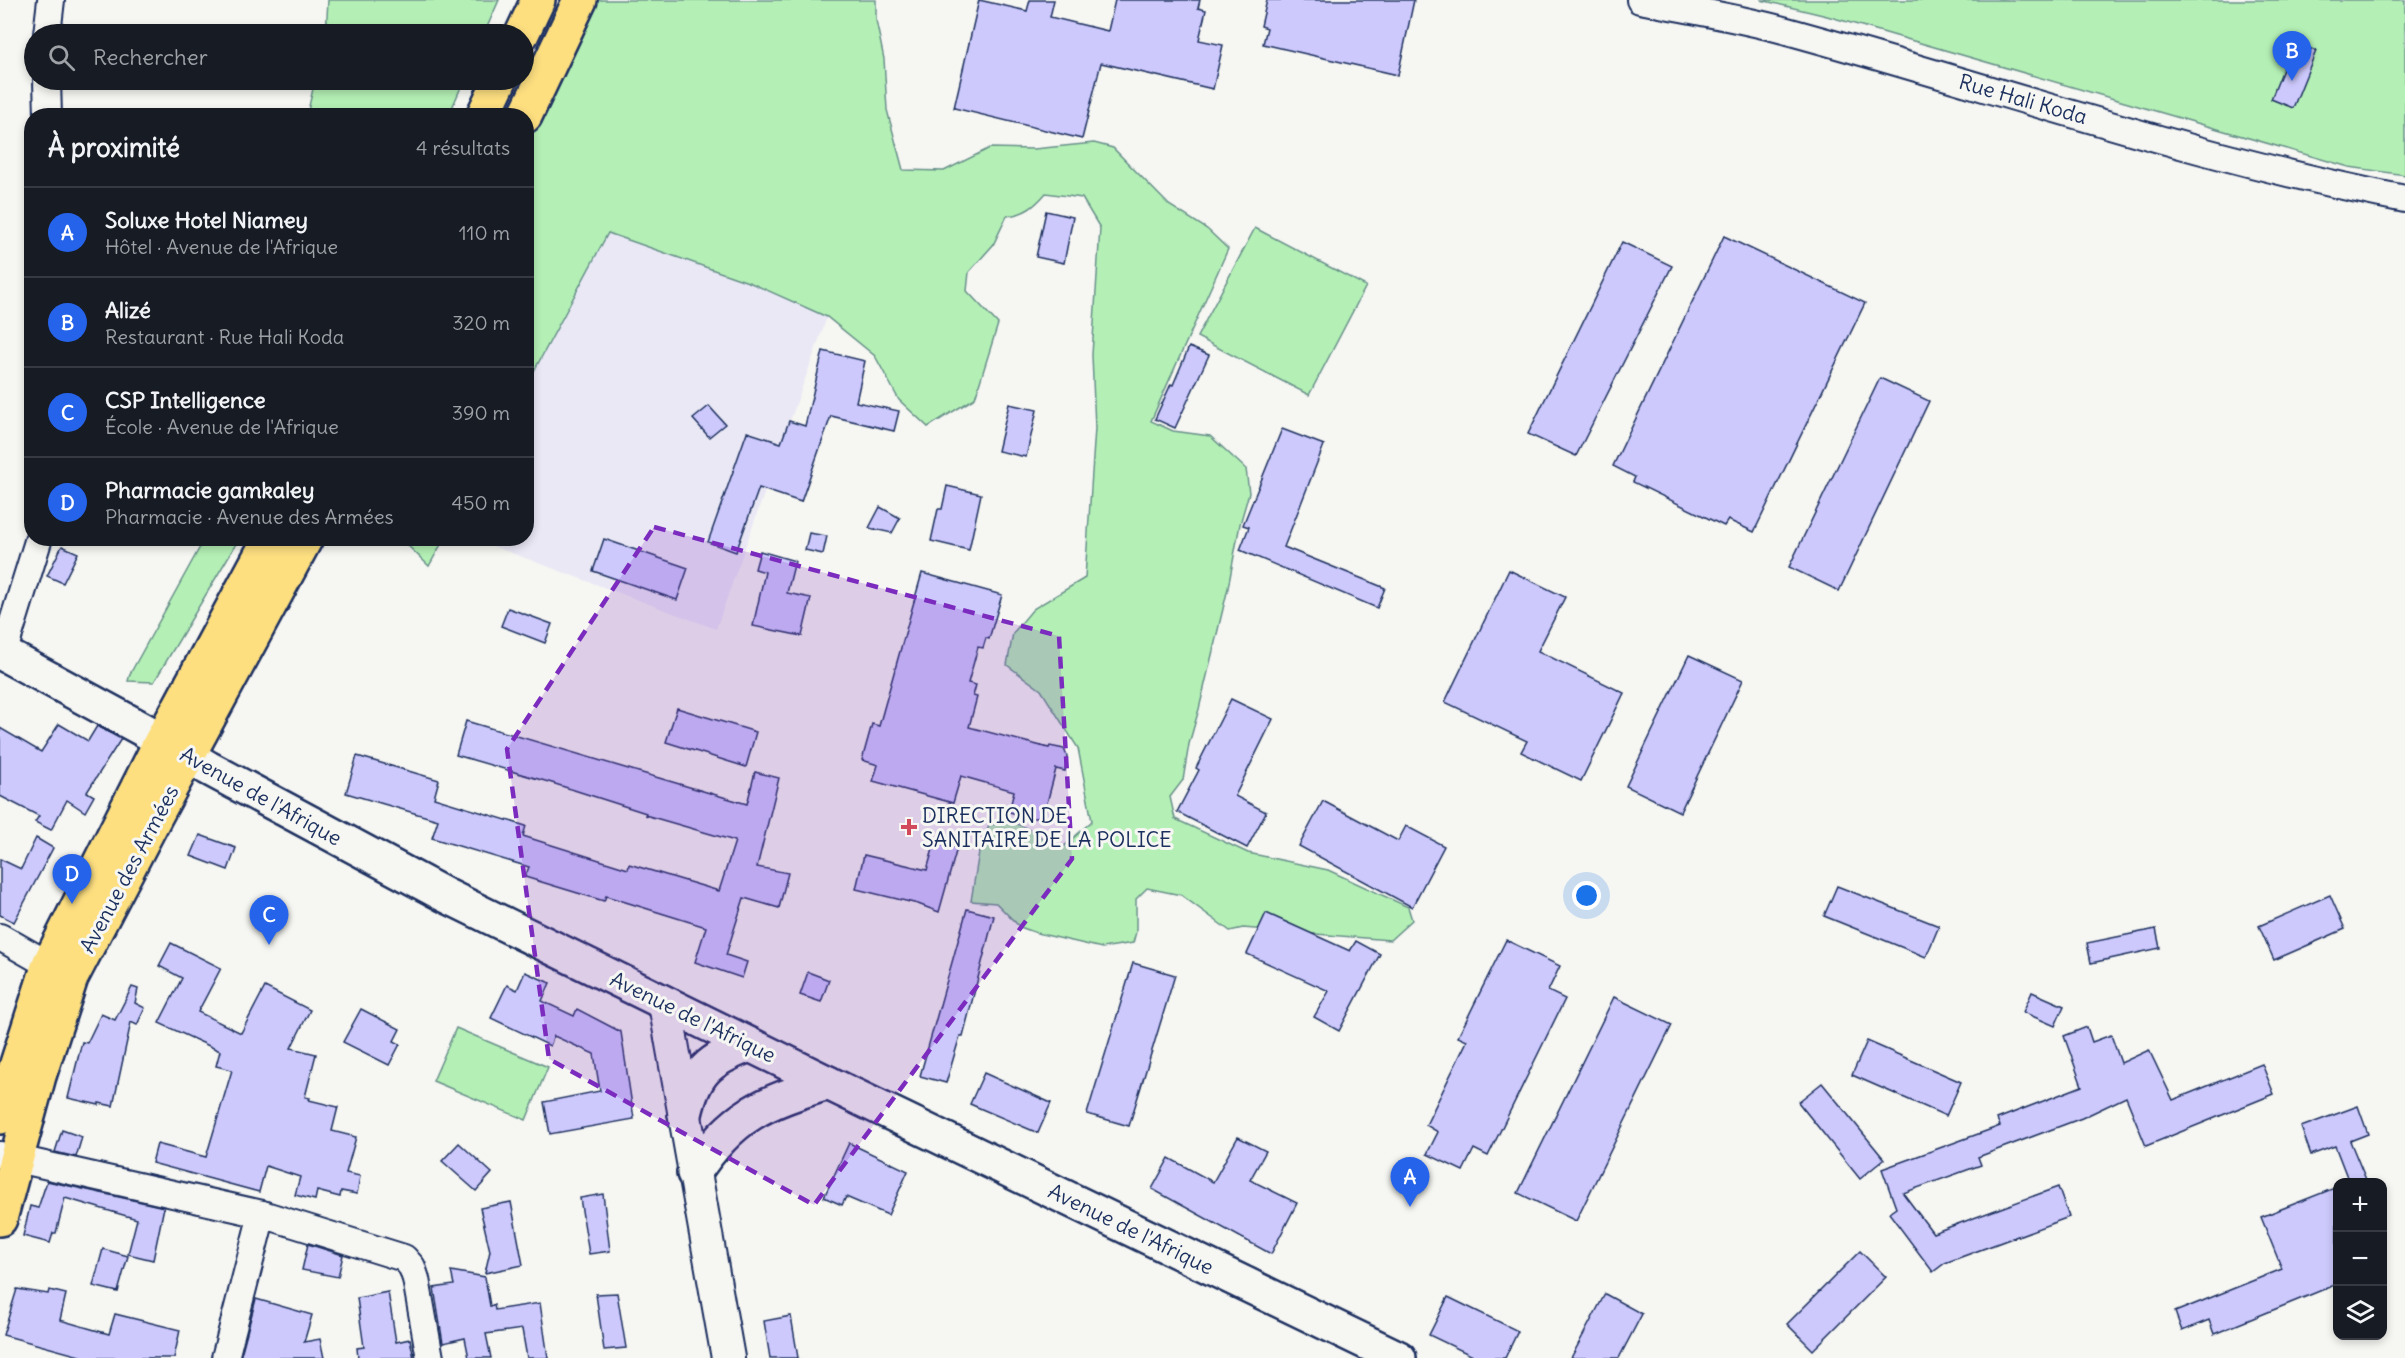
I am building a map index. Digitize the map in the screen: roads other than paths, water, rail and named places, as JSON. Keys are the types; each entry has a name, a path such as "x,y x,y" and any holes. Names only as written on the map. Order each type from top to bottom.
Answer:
{"highway":[{"path":"527,24 538,0"},
{"path":"529,108 580,0"},
{"path":"487,108 495,90"},
{"name":"Avenue des Armées","path":"0,1117 60,971 175,749 266,546"},
{"name":"Avenue des Armées","path":"175,749 301,546"},
{"name":"Avenue des Armées","path":"0,1219 8,1156 39,1076 60,971"}],"main road":[{"name":"Avenue de l'Afrique","path":"1,653 445,895 665,1004 1399,1358"},
{"path":"685,1114 695,1084 712,1061 749,1044"},
{"path":"694,1173 722,1136 754,1110 828,1083"}],"street":[{"path":"48,24 51,0"},
{"name":"Rue Hali Koda","path":"1640,0 1784,30 2132,130 2334,185 2405,199"},
{"path":"47,90 48,108"},
{"path":"1,653 36,546"},
{"path":"0,937 60,971"},
{"path":"665,1004 728,1358"},
{"path":"8,1156 262,1214 404,1258 412,1267 416,1279 430,1358"},
{"path":"225,1358 262,1214"}],"place":[{"name":"Alizé","path":"2292,81"},
{"name":"DIRECTION DE SANITAIRE DE LA POLICE","path":"909,827"},
{"name":"Pharmacie gamkaley","path":"72,904"},
{"name":"CSP Intelligence","path":"269,945"},
{"name":"Soluxe Hotel Niamey","path":"1410,1207"}]}
